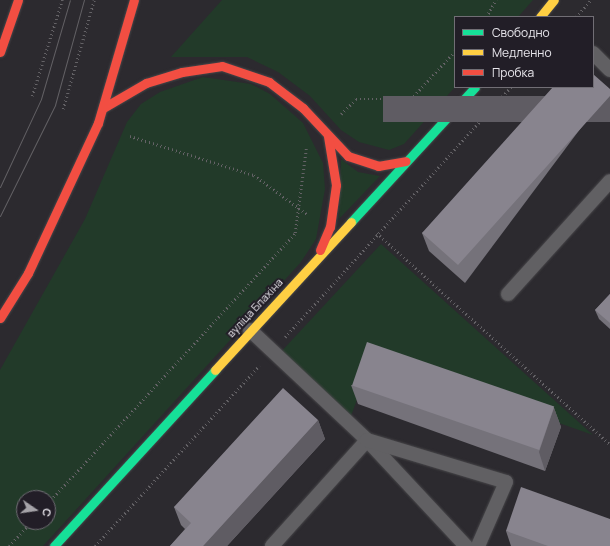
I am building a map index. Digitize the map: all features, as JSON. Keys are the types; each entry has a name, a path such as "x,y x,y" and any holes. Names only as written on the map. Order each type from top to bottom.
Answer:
{"main road":[{"path":"0,52 18,0"},
{"path":"0,318 28,273 104,108 134,0"},
{"path":"104,108 146,83 182,72 222,66 269,82 303,108 325,134 348,156 378,166 406,161"},
{"name":"вуліца Блахіна","path":"54,546 250,330 315,262 474,88"},
{"path":"315,262 328,231 336,185 325,134"}],"lane":[{"path":"594,54 610,70"},
{"path":"508,294 610,181"},
{"path":"250,330 367,440 466,546"},
{"path":"272,546 367,440"},
{"path":"367,440 506,482 478,546"}],"path":[{"path":"32,96 62,0"},
{"path":"64,109 94,0"},
{"path":"487,16 496,0"},
{"path":"577,16 591,0"},
{"path":"56,494 295,233 303,152 325,134 356,99 411,98 454,52"},
{"path":"95,546 272,351 356,255 510,88"},
{"path":"130,136 254,175 328,231"},
{"path":"377,233 610,444"},
{"path":"337,238 356,255"},
{"path":"9,546 23,530"}],"green space":[{"path":"222,0 533,0 519,16 454,16 454,88 404,144 389,150 359,142 341,130 310,96 278,72 247,57 171,57"},
{"path":"203,77 251,84 270,94 303,123 323,163 325,189 316,239 301,262 43,546 0,546 0,370 85,219 127,122 141,104 160,92"},
{"path":"341,159 358,172 380,176 339,219"},
{"path":"381,244 593,435 372,357 350,419 279,354"}],"building":[{"path":"594,75 610,89 610,96 458,265 422,233 552,88 594,88"},
{"path":"610,294 610,323 595,310"},
{"path":"367,342 554,406 539,450 352,385"},
{"path":"283,388 318,420 203,546 170,546 191,523 174,507"},
{"path":"521,487 610,519 610,546 548,546 506,531"}],"tram line":[{"path":"0,187 41,99 70,0"},
{"path":"0,216 55,105 84,0"}],"traffic: fast":[{"path":"351,222 474,88"},
{"path":"54,546 215,370"}],"traffic: slow":[{"path":"541,16 554,0"},
{"path":"215,370 351,222"}],"traffic: jam":[{"path":"0,52 18,0"},
{"path":"0,318 28,273 98,123 134,0"},
{"path":"103,108 146,83 182,72 222,66 269,82 303,108 348,156 378,166 406,161"},
{"path":"320,250 330,227 336,185 328,136"}]}
